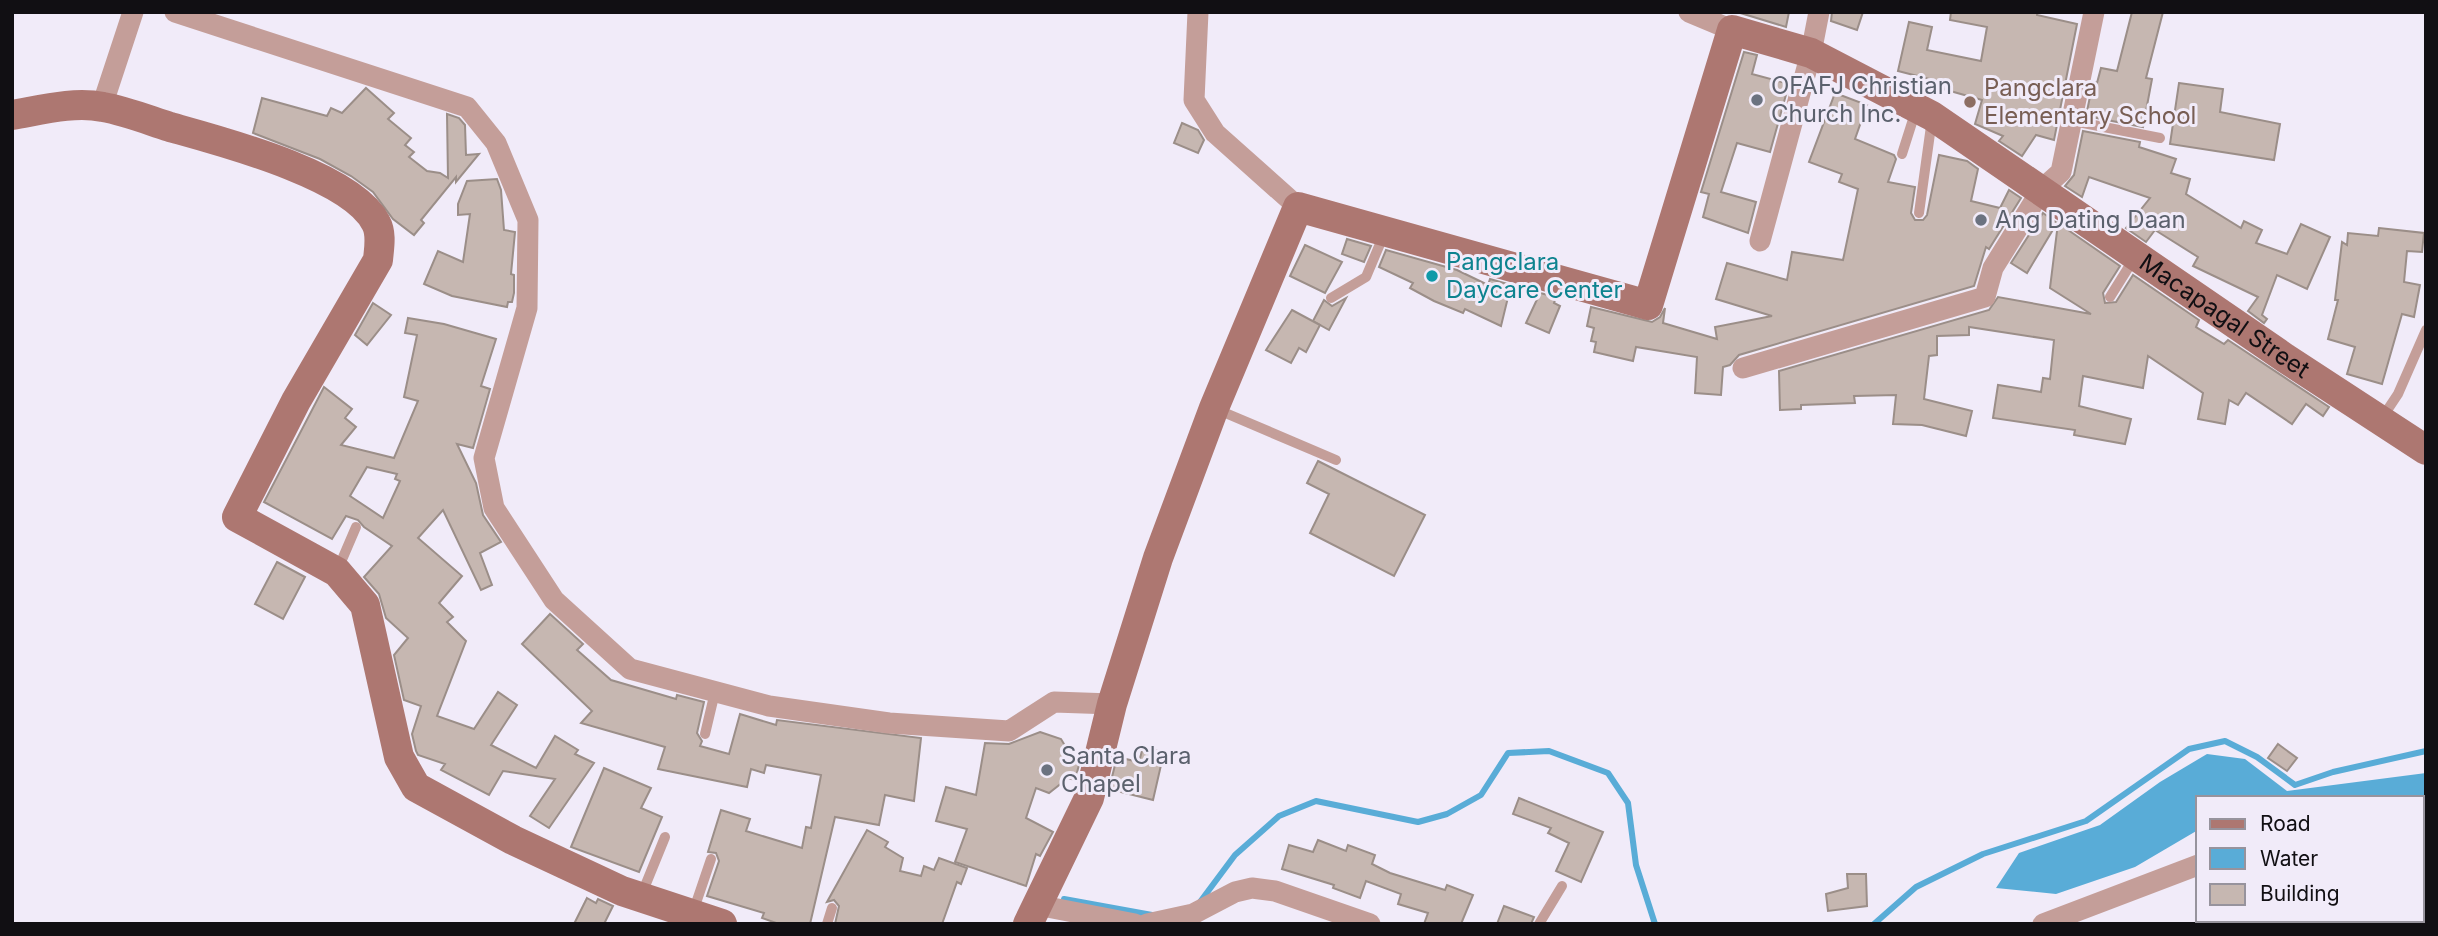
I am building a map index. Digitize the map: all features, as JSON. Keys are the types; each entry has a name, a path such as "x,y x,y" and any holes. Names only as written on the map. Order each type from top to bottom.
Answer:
{"street":[{"path":"102,106 133,12"},
{"path":"175,12 467,107 496,143 528,220 527,308 484,458 494,508 554,600 630,669 769,706 889,723 1010,731 1054,702 1112,704"},
{"path":"1198,12 1194,100 1215,133 1298,206 1648,305 1732,30"},
{"name":"Macapagal Street","path":"1689,12 1732,30 1811,53 1925,112 2426,450"},
{"path":"1760,241 1811,53 1819,12"},
{"path":"1743,368 1985,297 1993,268 2042,189 2060,172 2095,12"},
{"path":"12,115 61,107 102,106 261,153 340,189 366,209 377,223 380,237 378,260 260,466 237,517 337,572 365,605 399,757 416,787 513,840 640,899 722,924"},
{"path":"1135,924 1033,915 1090,798 1112,704 1158,558 1214,408 1298,206"},
{"path":"2042,924 2196,866"},
{"path":"1147,924 1193,914 1235,892 1252,888 1275,891 1370,924"}],"lane":[{"path":"1902,154 1925,112"},
{"path":"1919,213 1925,112"},
{"path":"2073,121 2160,138"},
{"path":"1331,298 1366,277 1387,230"},
{"path":"2110,297 2136,255"},
{"path":"2380,420 2398,394 2426,330"},
{"path":"1214,408 1336,460"},
{"path":"337,572 356,527"},
{"path":"705,734 715,692"},
{"path":"640,899 665,837"},
{"path":"692,915 710,859"},
{"path":"1539,924 1562,886"},
{"path":"827,924 832,908"}],"water":[{"path":"2207,754 2245,759 2287,791 2426,773 2426,808 2424,796 2196,796 2196,831 2135,867 2056,894 1996,888 2019,853 2100,825 2160,782"}],"building":[{"path":"1737,12 1789,12 1786,27"},
{"path":"1832,12 1863,12 1857,30 1831,21"},
{"path":"1951,12 2037,12 2037,15 2077,24 2054,140 2036,135 2022,156 1999,141 2003,136 1975,124 1982,100 1936,87 1937,81 1898,71 1909,22 1932,27 1927,50 1981,61 1987,27 1950,20"},
{"path":"2132,12 2163,12 2146,78 2152,79 2143,127 2086,116 2093,82 2097,83 2101,68 2117,71"},
{"path":"1744,52 1757,55 1752,74 1789,84 1770,152 1737,143 1721,192 1756,202 1748,233 1703,217 1709,194 1701,192"},
{"path":"2179,83 2223,89 2220,112 2280,124 2274,160 2170,144"},
{"path":"366,88 394,113 388,119 411,138 405,145 414,152 409,157 427,171 440,173 448,178 447,114 459,118 465,125 466,155 479,154 421,220 424,223 414,235 393,219 373,192 351,176 320,159 253,133 262,98 327,116 331,108 342,113"},
{"path":"1835,93 1867,105 1855,139 1894,155 1896,159 1888,182 1915,187 1911,213 1915,220 1923,220 1927,215 1939,155 1967,161 1978,169 1971,201 2000,208 2009,190 2021,198 1989,249 1986,247 1974,286 1739,355 1730,365 1723,367 1721,395 1695,393 1697,357 1636,347 1633,361 1594,352 1596,342 1591,341 1594,328 1587,326 1591,307 1652,322 1660,317 1665,308 1663,323 1717,339 1715,327 1772,316 1716,299 1727,263 1787,280 1792,252 1843,260 1858,189 1839,182 1842,174 1809,162"},
{"path":"1182,123 1198,130 1204,140 1198,153 1174,143"},
{"path":"2083,131 2140,142 2139,147 2176,159 2171,173 2190,179 2186,194 2241,228 2244,221 2262,230 2256,243 2287,254 2301,224 2330,237 2307,289 2277,275 2262,315 2267,319 2264,323 2248,311 2258,297 2193,266 2198,257 2155,230 2146,242 2126,228 2150,198 2089,177 2082,197 2065,186 2074,175"},
{"path":"497,179 501,190 504,230 515,232 511,274 514,275 514,293 512,302 508,302 507,307 452,296 424,284 438,251 463,262 470,214 458,215 458,204 467,181"},
{"path":"2043,213 2057,223 2027,273 2011,263"},
{"path":"2058,223 2120,266 2103,293 2105,303 2116,302 2133,275 2199,320 2196,327 2224,344 2228,340 2329,407 2323,416 2306,404 2292,424 2246,393 2238,405 2229,400 2225,424 2198,419 2203,393 2148,356 2143,388 2083,376 2079,406 2131,419 2125,444 2074,435 2075,430 1993,418 1998,385 2041,392 2043,378 2050,379 2054,340 1969,327 1969,335 1937,336 1937,355 1929,356 1924,399 1972,411 1966,436 1922,425 1893,424 1896,395 1854,396 1855,403 1801,405 1801,409 1780,410 1779,371 1989,310 1998,297 2091,314 2050,288"},
{"path":"2379,228 2424,233 2422,252 2407,251 2404,282 2420,285 2414,317 2402,314 2382,384 2347,374 2355,347 2328,339 2338,300 2335,300 2342,242 2347,245 2348,233 2378,236"},
{"path":"1347,239 1371,246 1364,262 1342,254"},
{"path":"1305,245 1342,262 1325,293 1290,276"},
{"path":"1386,250 1457,270 1488,285 1490,279 1511,285 1501,326 1465,309 1463,313 1434,301 1410,288 1413,283 1379,267"},
{"path":"1540,293 1556,297 1554,303 1560,306 1549,333 1526,323"},
{"path":"1346,298 1329,330 1313,321 1324,300 1332,306"},
{"path":"373,303 391,315 367,345 355,335"},
{"path":"1292,310 1320,325 1306,352 1299,348 1291,363 1266,350"},
{"path":"408,318 444,324 496,339 481,386 490,389 473,448 457,444 476,483 483,515 501,542 480,553 492,585 481,590 443,510 418,538 462,576 439,603 453,617 447,622 466,641 437,716 474,729 498,692 517,705 491,745 536,768 555,736 578,750 575,754 594,763 549,828 530,816 555,779 503,771 489,795 441,770 445,764 418,755 412,734 421,706 404,700 394,655 408,638 386,618 379,594 364,577 392,546 358,520 346,516 332,539 264,502 324,387 352,409 345,418 356,427 341,445 394,458 418,401 404,397 417,335 405,333","holes":["367,467 397,474 395,479 400,481 383,518 350,496"]},
{"path":"1318,461 1425,515 1394,576 1310,533 1329,494 1307,483"},
{"path":"277,562 305,577 283,619 255,604"},
{"path":"550,614 583,644 577,650 611,680 676,699 677,695 704,702 697,733 702,741 700,746 729,754 740,714 776,725 777,720 921,738 914,801 885,795 879,825 835,817 810,924 779,924 762,918 764,913 707,896 719,861 716,853 708,852 721,810 750,819 746,831 802,848 806,827 811,828 821,775 766,765 764,773 751,769 747,787 658,769 665,747 581,723 592,711 522,644"},
{"path":"1040,732 1061,739 1073,759 1080,761 1075,780 1068,778 1049,793 1036,788 1026,818 1053,832 1040,856 1036,854 1026,886 955,862 967,829 936,821 946,787 976,795 985,743 1009,744"},
{"path":"2278,744 2297,758 2287,771 2268,758"},
{"path":"1143,747 1164,752 1153,800 1109,789 1117,757 1139,762"},
{"path":"604,768 651,788 641,808 662,817 639,872 571,847"},
{"path":"1519,798 1603,832 1581,882 1556,871 1569,843 1548,833 1551,828 1513,814"},
{"path":"867,830 888,842 885,847 903,858 900,871 921,876 924,866 934,870 939,858 967,868 961,884 957,882 942,924 835,924 839,906 834,900 827,902"},
{"path":"1318,840 1346,851 1348,845 1375,855 1372,864 1390,873 1445,890 1447,885 1473,895 1461,924 1424,924 1428,913 1398,904 1401,894 1366,881 1360,898 1333,888 1334,885 1282,869 1289,845 1313,852"},
{"path":"1847,874 1866,874 1867,906 1828,911 1826,894 1848,888"},
{"path":"587,898 596,903 598,899 613,906 604,924 574,924"},
{"path":"1504,906 1534,917 1531,924 1497,924"}],"waterway":[{"path":"1874,924 1916,887 1983,854 2086,821 2189,749 2225,741 2257,757 2295,785 2333,772 2426,751"},
{"path":"1200,902 1235,855 1279,816 1316,801 1418,822 1447,814 1481,795 1508,753 1549,751 1608,773 1628,803 1636,865 1655,924"},
{"path":"1064,899 1152,915"}],"place":[{"name":"OFAFJ Christian Church Inc.","path":"1757,100"},
{"name":"Pangclara Elementary School","path":"1970,102"},
{"name":"Ang Dating Daan","path":"1981,220"},
{"name":"Pangclara Daycare Center","path":"1432,276"},
{"name":"Santa Clara Chapel","path":"1047,770"}]}
